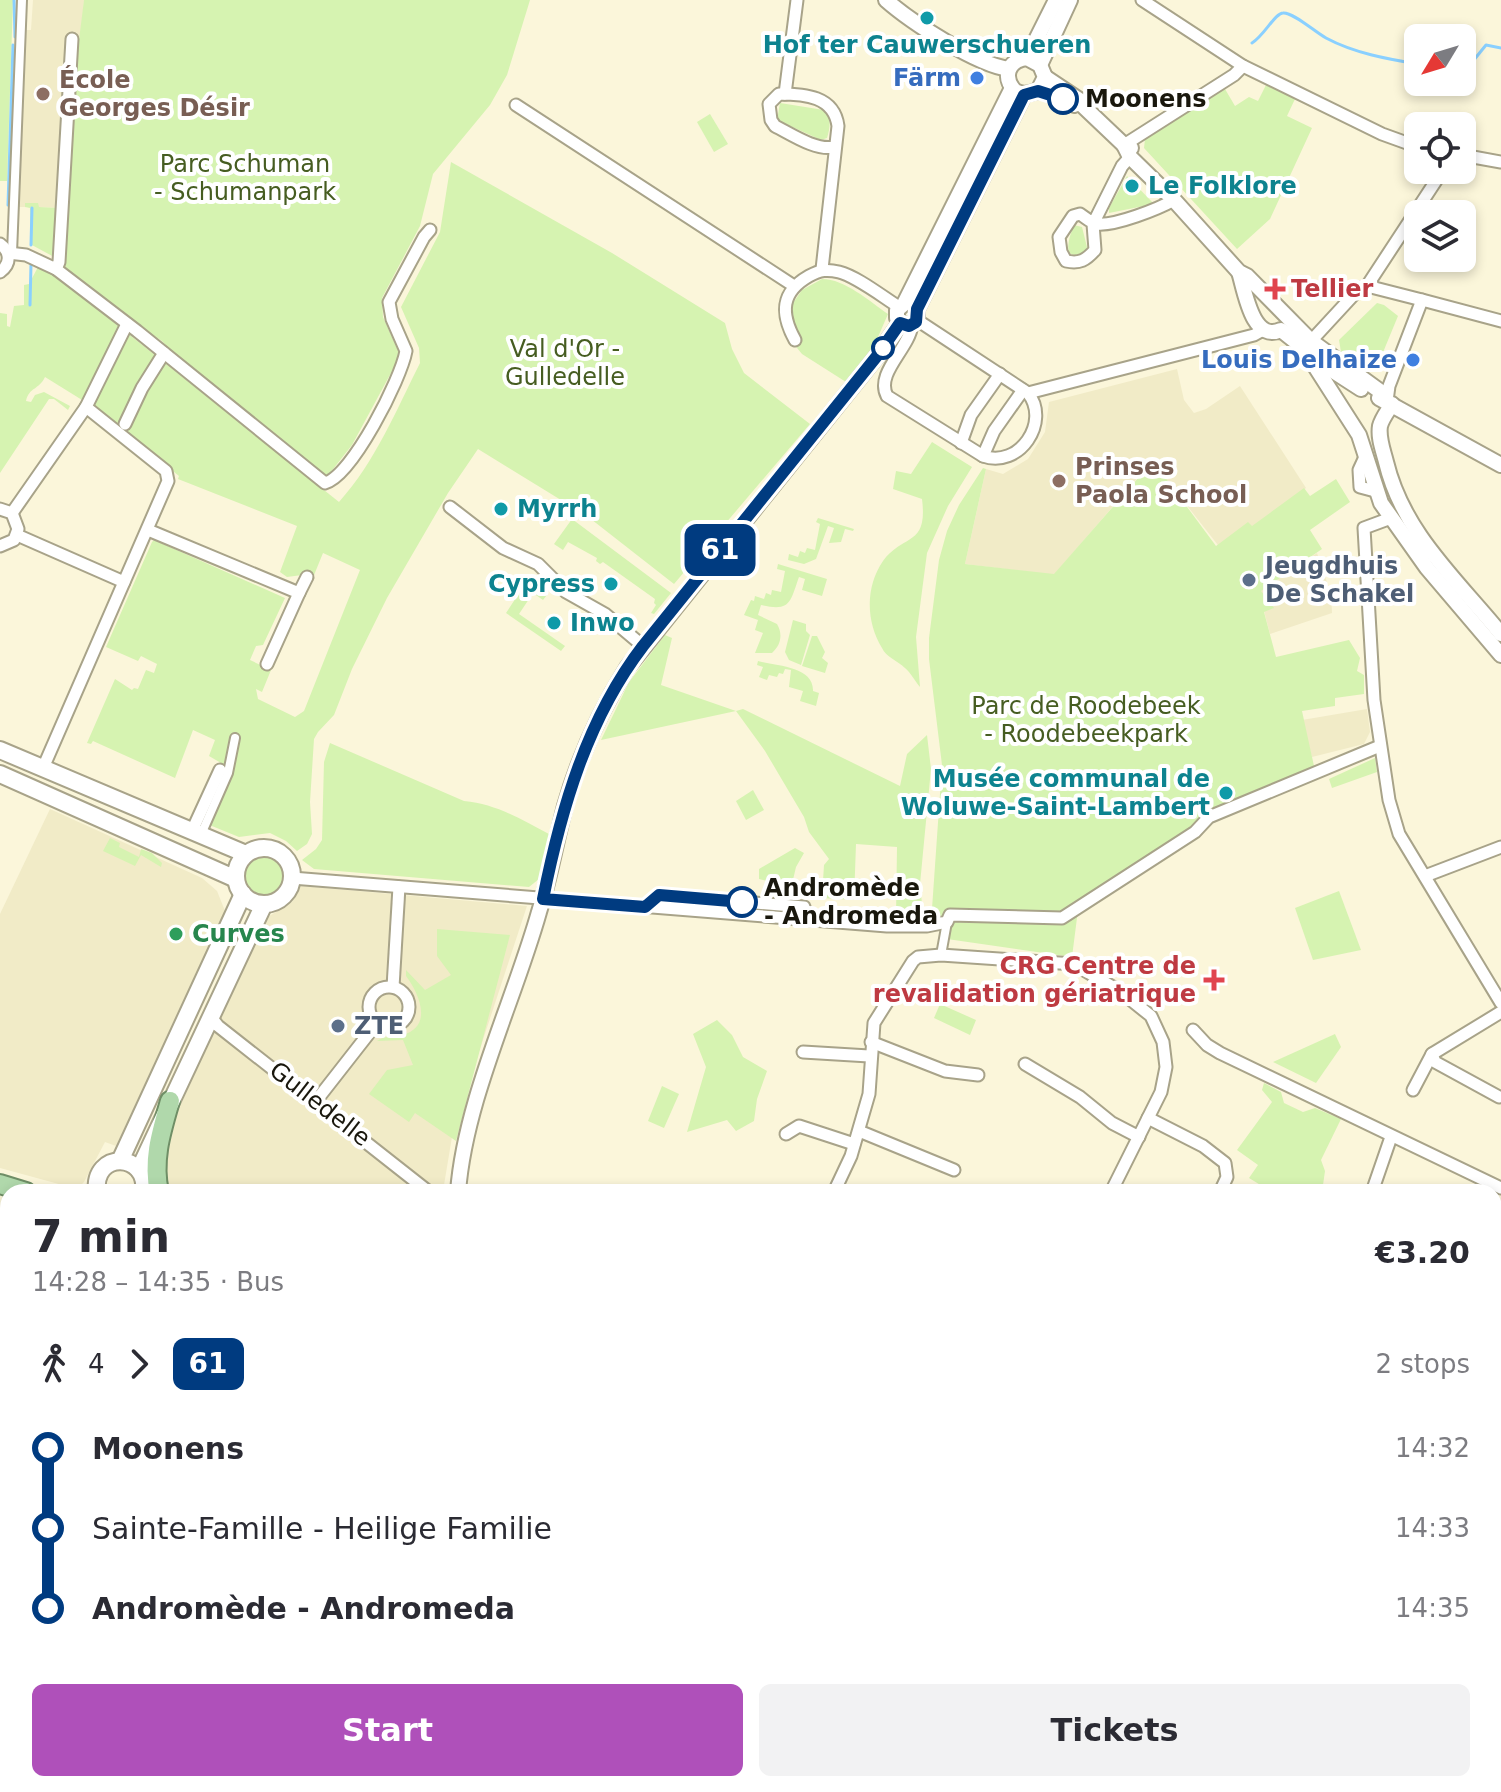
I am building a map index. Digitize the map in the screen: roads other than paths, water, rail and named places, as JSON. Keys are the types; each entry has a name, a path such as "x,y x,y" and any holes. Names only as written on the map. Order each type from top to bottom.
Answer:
{"highway":[{"path":"158,1184 157,1148 170,1101"}],"main road":[{"path":"0,750 198,830 246,854"},
{"path":"0,774 240,887 253,902 264,904 280,898 288,890 292,878 288,862 275,850 263,848 246,854 238,865 240,887 120,1161"},
{"path":"139,1170 264,904"},
{"path":"98,1184 99,1173 120,1161 130,1163 139,1170 143,1184"}],"street":[{"path":"0,272 8,263 22,0"},
{"path":"785,94 797,0"},
{"path":"886,0 946,42 1009,69"},
{"path":"1031,79 1056,0"},
{"path":"459,1184 474,1112 543,899 566,805 584,750 612,691 643,646 908,315 1070,0"},
{"path":"1142,0 1243,66 1404,142"},
{"path":"56,269 59,262 72,39"},
{"path":"1031,79 1008,77 1009,69 1018,60 1031,79 1077,107 1083,106 1127,151"},
{"path":"1174,200 1156,210 1093,224 1127,151 1243,66"},
{"path":"822,269 838,126 833,107 816,99 785,94 779,94 769,104 768,112 775,126 815,145 829,149 834,147"},
{"path":"516,105 794,286"},
{"path":"1127,151 1133,149 1166,184 1174,200 1239,272 1282,310 1283,323 1307,345 1367,393 1389,402 1501,465"},
{"path":"1476,158 1501,162"},
{"path":"1367,286 1434,184"},
{"path":"7,250 34,257 56,269 320,480 330,483 359,450 399,377 406,351 392,319 389,302 430,230"},
{"path":"795,340 785,310 786,300 794,286 822,269 842,272 1000,374 1026,392 1034,401 1036,416 1028,441 1013,456 1001,460 983,456 885,392 885,377 909,338 908,315"},
{"path":"1239,272 1252,315 1260,327 1271,333 1283,323"},
{"path":"1307,345 1359,289 1367,286 1501,321"},
{"path":"1422,300 1389,386 1389,402 1381,423 1380,438 1398,516 1427,568 1501,655"},
{"path":"1260,327 1257,316 1261,309 1273,305"},
{"path":"0,546 10,543 17,535 18,523 6,511 86,407 127,324"},
{"path":"983,456 994,431 1026,392 1254,335 1260,327"},
{"path":"1307,345 1359,435 1368,489 1398,516 1501,634"},
{"path":"125,424 142,388 164,353"},
{"path":"961,443 971,415 1000,374"},
{"path":"43,768 167,485 166,471 86,407"},
{"path":"450,507 503,548 538,564 566,592 605,614 643,646"},
{"path":"1398,516 1364,528 1374,700 1389,800 1399,834 1501,1003"},
{"path":"148,530 299,593"},
{"path":"17,535 124,582"},
{"path":"267,664 307,577"},
{"path":"198,830 228,773 235,738"},
{"path":"941,955 950,915 1062,918 1195,832 1209,817 1380,746"},
{"path":"198,830 220,770"},
{"path":"1425,876 1501,847"},
{"path":"292,878 887,926 927,926 947,922"},
{"path":"393,987 399,887"},
{"path":"837,1184 859,1131 869,1094 869,1056 874,1023 908,967 918,957 941,955 1074,964 1139,1005 1158,1029 1166,1067 1161,1092 1115,1184"},
{"path":"393,987 401,991 407,998 408,1015 403,1022 393,1027 377,1023 371,1014 372,998 381,989 393,987"},
{"path":"1413,1090 1432,1054 1501,1012"},
{"name":"Gulledelle","path":"211,1017 419,1184"},
{"path":"316,1101 377,1023"},
{"path":"1193,1030 1220,1053 1492,1184"},
{"path":"871,1042 945,1071 978,1075"},
{"path":"803,1052 869,1056"},
{"path":"1432,1054 1435,1062 1499,1097"},
{"path":"1025,1064 1080,1097 1112,1123 1139,1137"},
{"path":"1148,1118 1203,1146 1225,1163 1227,1177 1224,1184"},
{"path":"786,1134 799,1126 854,1144"},
{"path":"859,1131 954,1170"},
{"path":"1375,1184 1391,1137"}],"waterway":[{"path":"14,0 15,37"},
{"path":"1252,43 1283,13 1348,48 1404,62"},
{"path":"8,205 13,45"},
{"path":"1476,57 1486,45 1501,48"},
{"path":"31,245 32,208"},
{"path":"30,305 31,264"}],"place":[{"name":"Hof ter Cauwerschueren","path":"927,18"},
{"name":"Färm","path":"977,78"},
{"name":"École Georges Désir","path":"43,94"},
{"name":"Moonens","path":"1063,99"},
{"name":"Le Folklore","path":"1132,186"},
{"name":"Tellier","path":"1275,289"},
{"name":"Louis Delhaize","path":"1413,360"},
{"name":"Prinses Paola School","path":"1059,481"},
{"name":"Myrrh","path":"501,509"},
{"name":"Jeugdhuis De Schakel","path":"1249,580"},
{"name":"Cypress","path":"611,584"},
{"name":"Inwo","path":"554,623"},
{"name":"Musée communal de Woluwe-Saint-Lambert","path":"1226,793"},
{"name":"Andromède - Andromeda","path":"742,902"},
{"name":"Curves","path":"176,934"},
{"name":"CRG Centre de revalidation gériatrique","path":"1214,980"},
{"name":"ZTE","path":"338,1026"}],"park label":[{"name":"Parc Schuman - Schumanpark","path":"245,178"},
{"name":"Val d'Or - Gulledelle","path":"565,363"},
{"name":"Parc de Roodebeek - Roodebeekpark","path":"1086,720"}]}
